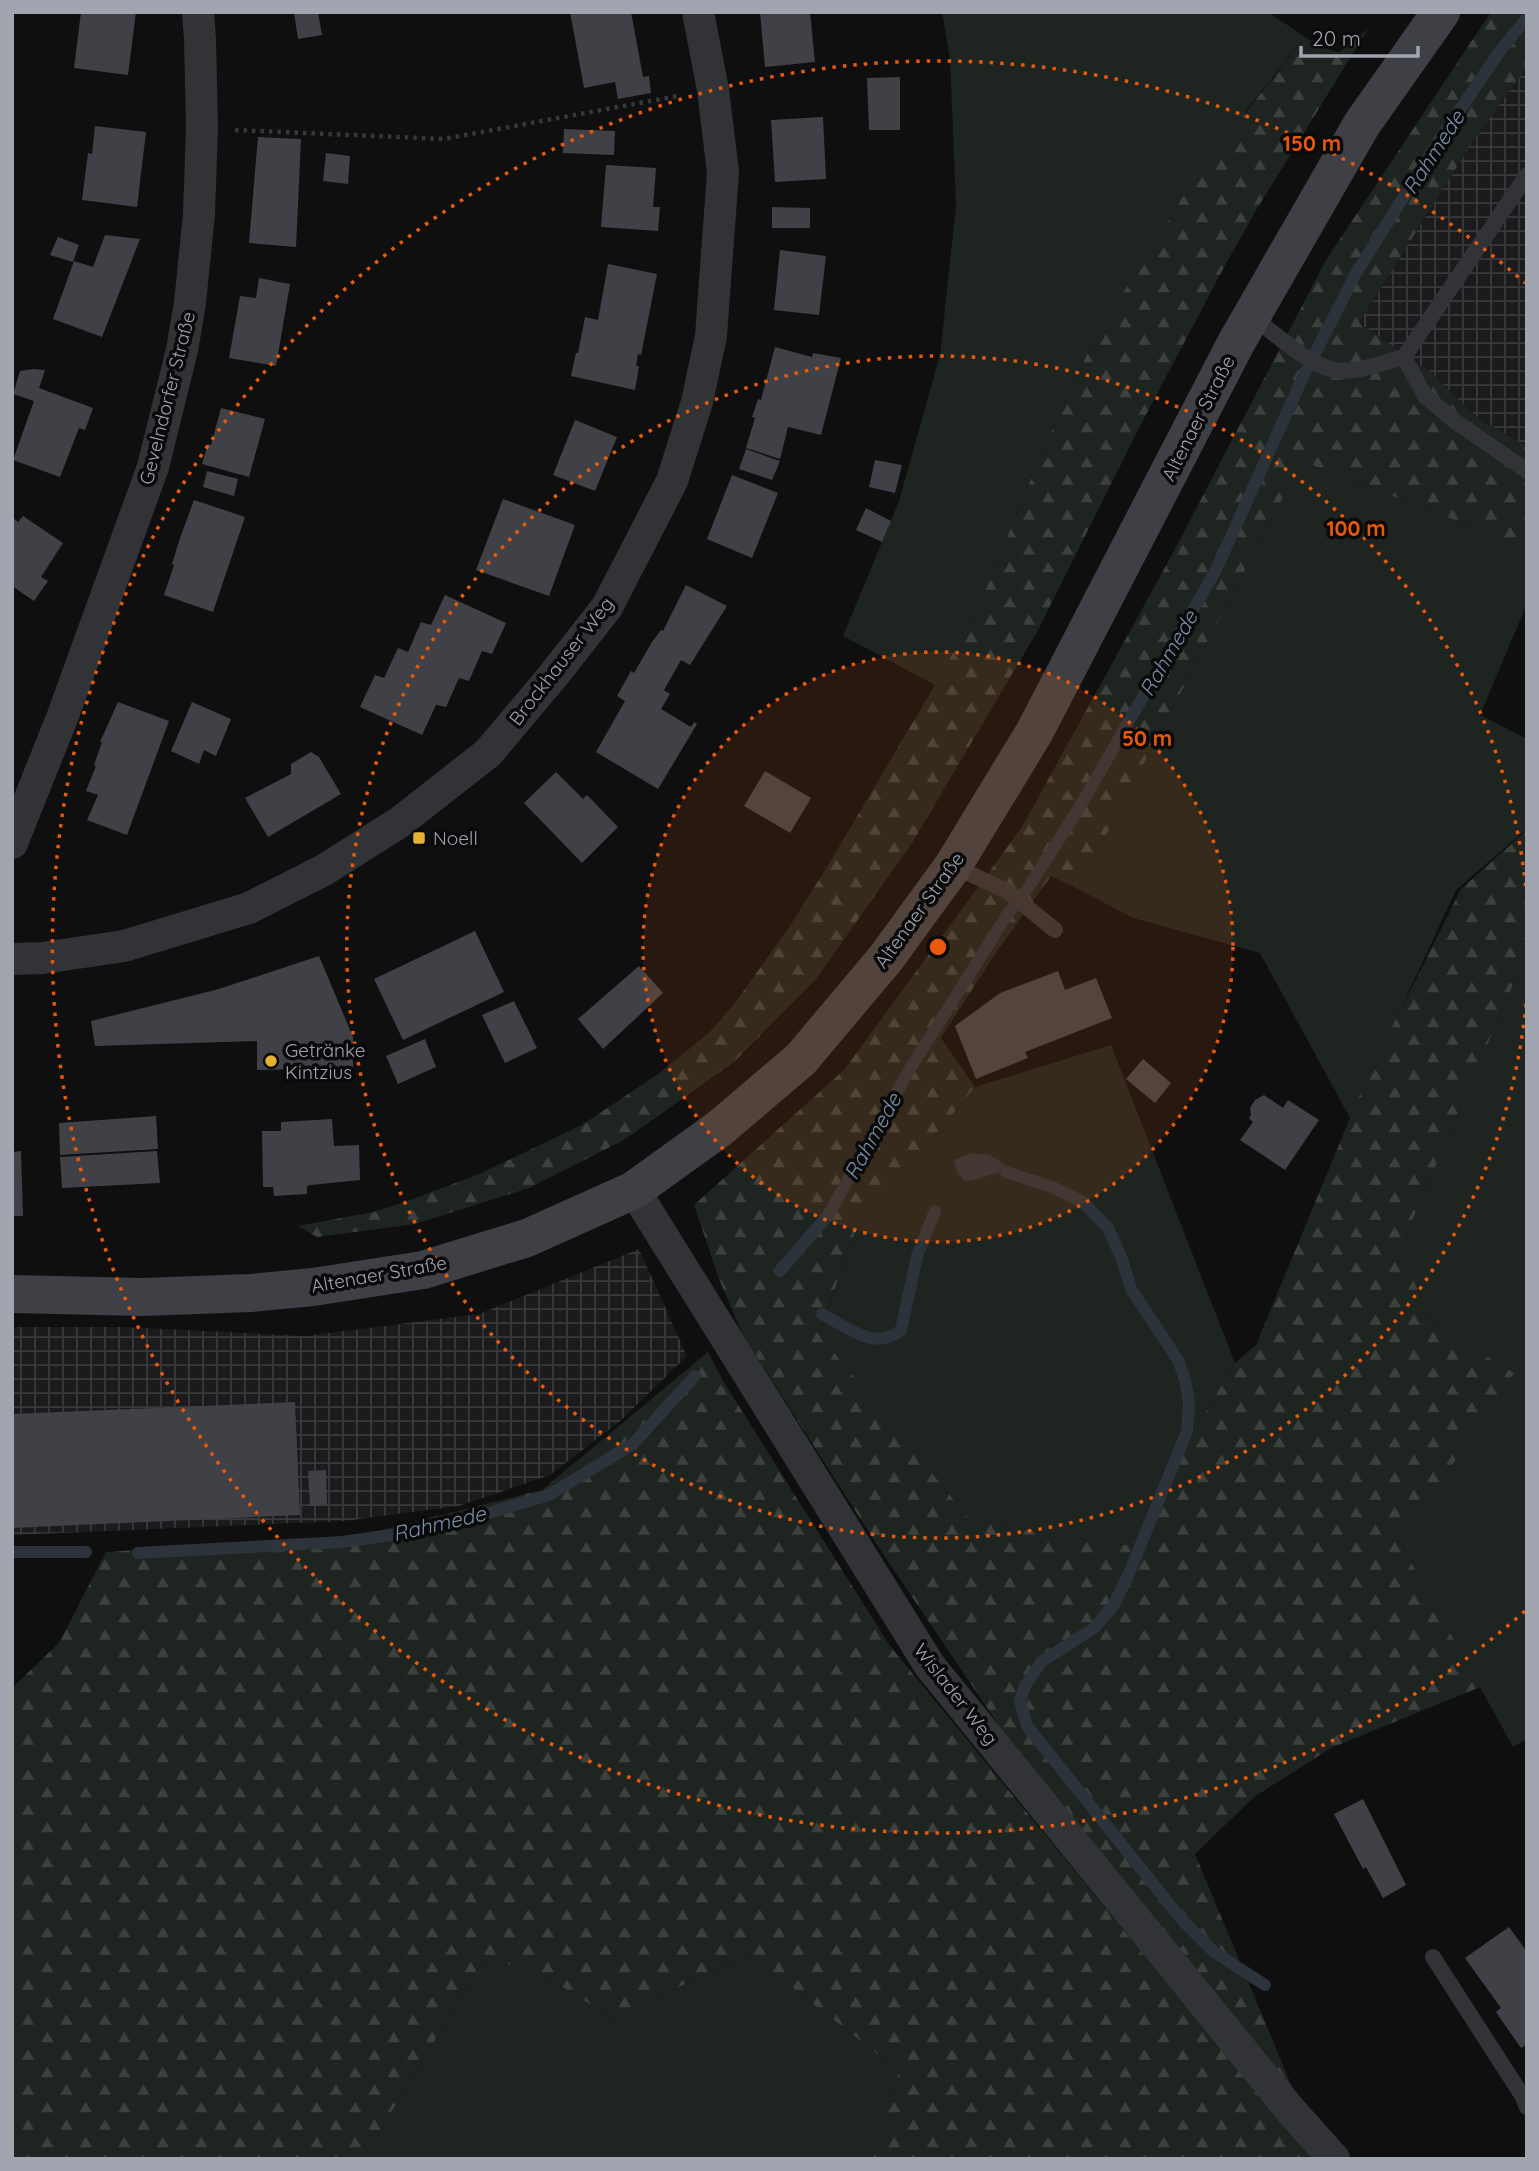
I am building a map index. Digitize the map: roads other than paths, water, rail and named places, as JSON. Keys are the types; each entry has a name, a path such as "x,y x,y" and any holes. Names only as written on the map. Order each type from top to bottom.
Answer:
{"main road":[{"name":"Altenaer Straße","path":"12,1294 142,1297 251,1293 313,1287 423,1270 527,1238 634,1190 720,1128 801,1059 886,958 953,866 1035,732 1252,316 1362,124 1441,12"}],"street":[{"name":"Gevelndorfer Straße","path":"12,843 62,718 153,467 182,350 190,303 199,214 202,128 198,12"},
{"name":"Brockhauser Weg","path":"12,959 43,958 124,946 249,908 313,876 400,822 488,753 607,607 672,481 697,402 711,336 723,172 713,90 698,12"},
{"name":"Wislader Weg","path":"634,1190 930,1666 1292,2112 1334,2159"}],"lane":[{"path":"1252,316 1316,364 1336,370 1405,357 1527,175"},
{"path":"1405,357 1425,396 1456,422 1527,471"},
{"path":"953,866 1007,891 1055,930"},
{"path":"1433,1957 1527,2107"}],"waterway":[{"name":"Rahmede","path":"780,1271 829,1214 911,1067 1007,915 1028,888 1079,808 1216,570 1302,379 1355,275 1438,142 1502,48 1527,18"},
{"path":"1006,1172 1052,1187 1083,1202 1108,1228 1122,1259 1131,1289 1178,1360 1189,1403 1187,1431 1128,1576 1113,1606 1094,1628 1041,1662 1025,1686 1020,1701 1027,1726 1182,1920 1214,1952 1265,1985"},
{"path":"822,1314 851,1331 871,1338 881,1339 901,1330 917,1256 935,1211"},
{"name":"Rahmede","path":"138,1553 342,1542 434,1529 549,1495 633,1444 695,1376"},
{"name":"Rahmede","path":"12,1552 86,1552"}],"place":[{"name":"Noell","path":"419,838"},
{"name":"Getränke Kintzius","path":"271,1061"}]}
